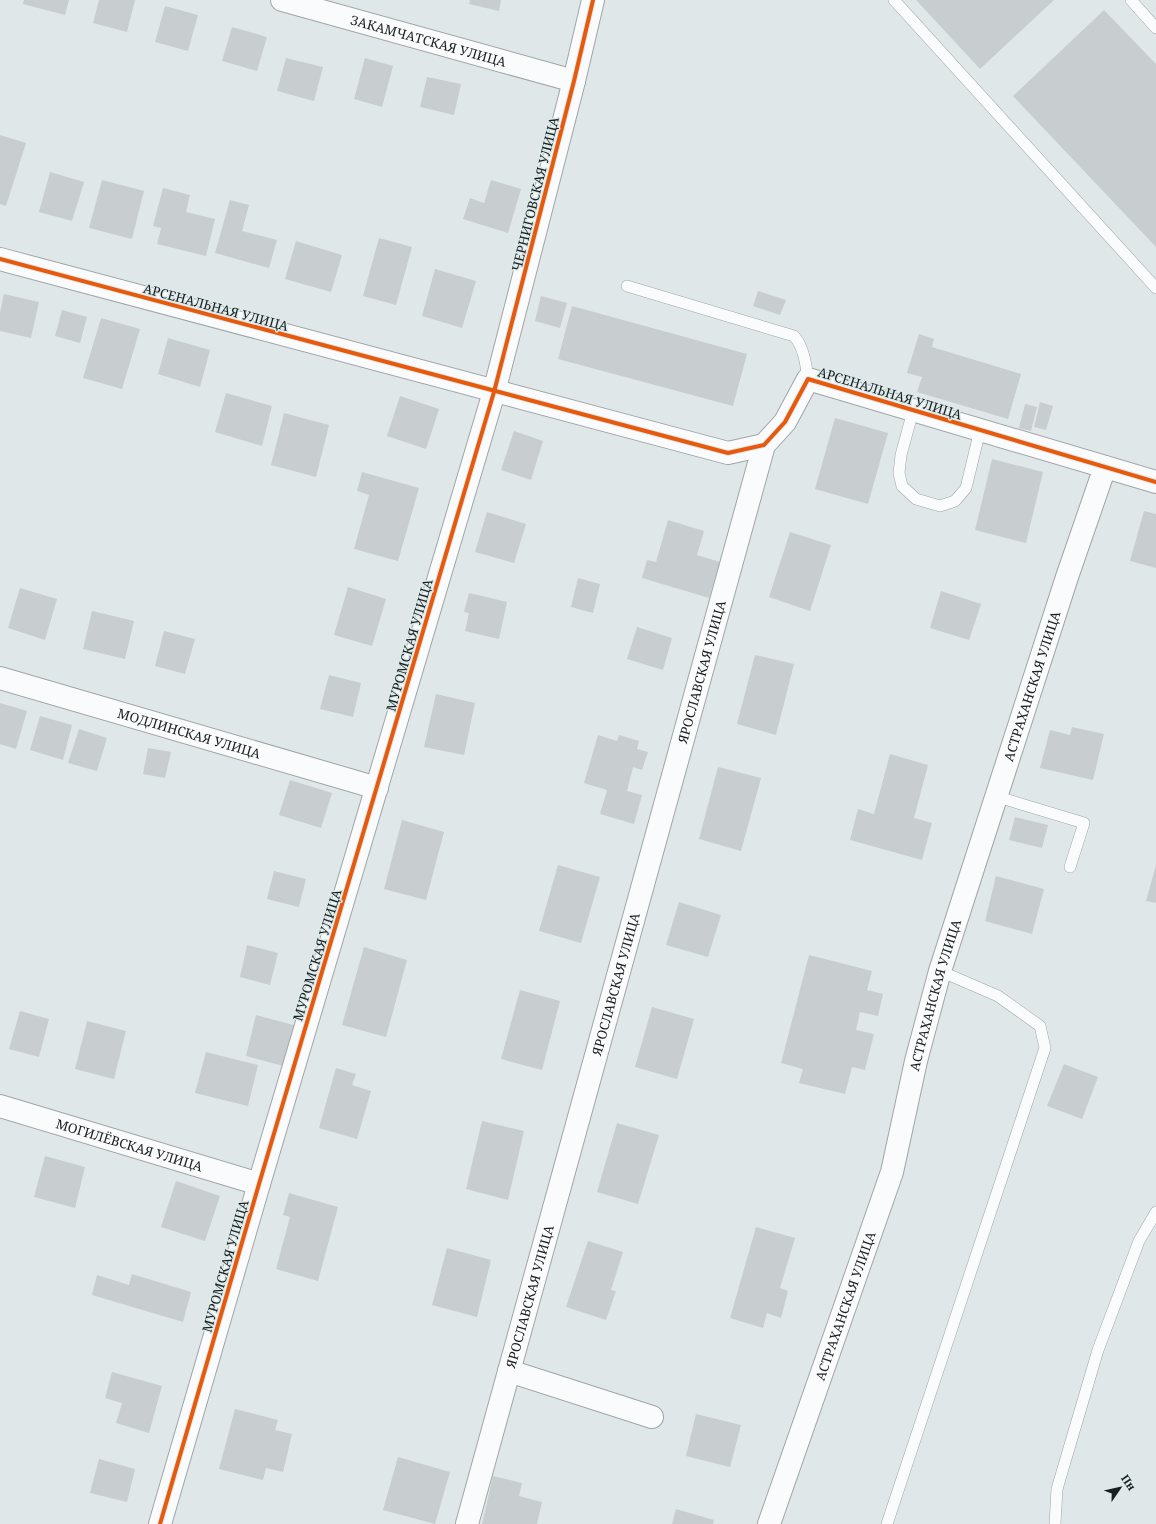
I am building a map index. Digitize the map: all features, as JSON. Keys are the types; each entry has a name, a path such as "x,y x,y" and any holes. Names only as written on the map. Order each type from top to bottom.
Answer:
{"street":[{"name":"ЗАКАМЧАТСКАЯ УЛИЦА","path":"282,0 574,81"},
{"name":"ЧЕРНИГОВСКАЯ УЛИЦА","path":"494,392 574,81 593,0"},
{"name":"АРСЕНАЛЬНАЯ УЛИЦА","path":"0,259 494,392 728,453 764,445 785,422 808,379 1156,482"},
{"name":"МУРОМСКАЯ УЛИЦА","path":"160,1524 259,1184 378,788 494,392"},
{"name":"ЯРОСЛАВСКАЯ УЛИЦА","path":"467,1524 764,445"},
{"name":"АСТРАХАНСКАЯ УЛИЦА","path":"769,1524 892,1172 916,1061 940,972 998,797 1067,577 1105,467"},
{"name":"МОДЛИНСКАЯ УЛИЦА","path":"0,678 378,788"},
{"name":"МОГИЛЁВСКАЯ УЛИЦА","path":"0,1106 259,1184"},
{"path":"509,1372 652,1417"}],"lane":[{"path":"894,0 1156,288"},
{"path":"1130,0 1156,28"},
{"path":"627,286 794,336 799,341 805,360 808,379"},
{"path":"913,411 901,455 899,473 902,486 916,499 940,506 955,501 966,488 980,430"},
{"path":"998,797 1084,823 1070,867"},
{"path":"887,1524 1044,1048 1040,1026 998,996 940,972"},
{"path":"1055,1524 1057,1489 1098,1350 1139,1241 1156,1212"}],"building":[{"path":"24,0 69,0 65,15 23,4"},
{"path":"99,0 135,0 127,32 93,23"},
{"path":"470,0 501,0 499,11 469,4"},
{"path":"916,0 1054,0 980,69"},
{"path":"165,6 198,15 188,51 155,42"},
{"path":"1104,10 1156,64 1156,247 1013,96"},
{"path":"232,27 267,37 257,71 222,61"},
{"path":"286,58 323,67 314,101 277,91"},
{"path":"365,58 393,66 382,107 354,99"},
{"path":"427,77 461,84 454,115 420,107"},
{"path":"0,135 26,143 6,206 0,204"},
{"path":"50,172 84,182 72,221 39,212"},
{"path":"102,180 144,191 132,239 89,228"},
{"path":"491,180 521,189 508,233 463,219 470,198 484,203"},
{"path":"163,188 190,195 186,212 215,219 206,256 157,244 161,228 153,226"},
{"path":"230,200 249,205 242,231 277,240 269,268 215,253"},
{"path":"379,238 412,247 396,305 363,296"},
{"path":"296,241 342,255 331,292 285,279"},
{"path":"435,269 476,281 462,328 422,316"},
{"path":"758,291 786,300 780,315 753,306"},
{"path":"4,294 39,302 31,338 0,331 0,313"},
{"path":"541,296 567,303 560,328 535,321"},
{"path":"572,306 747,354 733,406 558,359"},
{"path":"62,310 87,317 80,343 55,336"},
{"path":"101,318 140,329 122,389 83,378"},
{"path":"919,334 934,339 932,347 1021,374 1008,419 917,392 922,377 907,373"},
{"path":"168,338 210,350 200,387 158,374"},
{"path":"226,393 272,406 262,446 215,432"},
{"path":"400,396 439,409 426,449 387,436"},
{"path":"1040,402 1053,406 1046,430 1034,427"},
{"path":"1025,404 1037,407 1031,431 1019,428"},
{"path":"284,413 329,425 316,477 271,465"},
{"path":"835,418 888,433 868,504 815,489"},
{"path":"514,431 543,441 531,480 501,470"},
{"path":"992,459 1043,472 1026,543 975,530"},
{"path":"362,472 419,488 398,561 354,549 369,495 357,491"},
{"path":"1144,511 1156,514 1156,568 1130,561"},
{"path":"487,512 526,524 514,563 475,552"},
{"path":"668,520 704,531 697,555 720,562 709,598 642,578 647,560 656,562"},
{"path":"790,532 831,545 810,611 769,597"},
{"path":"578,578 600,584 593,613 571,607"},
{"path":"348,587 386,599 372,646 334,635"},
{"path":"20,588 57,599 45,640 8,628"},
{"path":"941,591 981,604 969,640 930,628"},
{"path":"469,593 507,602 499,639 465,631 469,613 464,612"},
{"path":"92,611 134,621 125,659 83,649"},
{"path":"637,627 672,638 663,670 627,659"},
{"path":"164,631 195,639 185,674 155,666"},
{"path":"755,655 794,664 776,735 737,724"},
{"path":"329,675 361,683 353,717 320,709"},
{"path":"436,694 475,703 464,755 424,747"},
{"path":"0,703 27,711 16,749 0,744"},
{"path":"40,716 72,725 63,760 30,750"},
{"path":"1072,727 1104,734 1093,780 1040,768 1050,730 1070,735"},
{"path":"79,729 107,738 97,771 68,763"},
{"path":"598,735 617,741 619,735 639,741 637,749 648,752 642,770 633,767 627,791 642,795 634,824 600,814 607,790 584,783"},
{"path":"148,748 171,752 165,778 143,774"},
{"path":"890,754 928,765 914,818 932,823 922,860 850,840 858,809 874,814"},
{"path":"718,767 761,778 741,851 699,839"},
{"path":"290,780 332,793 321,828 279,815"},
{"path":"1015,817 1048,825 1042,848 1009,840"},
{"path":"402,820 444,832 426,900 384,889"},
{"path":"558,865 600,877 581,943 539,931"},
{"path":"1156,865 1156,903 1146,901"},
{"path":"274,871 306,879 299,907 267,899"},
{"path":"996,876 1044,889 1032,934 985,921"},
{"path":"679,902 721,915 708,957 666,945"},
{"path":"247,945 278,953 270,985 240,977"},
{"path":"364,947 407,960 386,1037 342,1025"},
{"path":"809,955 872,971 867,990 883,994 878,1016 860,1012 856,1030 874,1034 865,1070 852,1067 845,1094 799,1083 803,1069 781,1063"},
{"path":"520,990 560,1001 542,1070 501,1059"},
{"path":"652,1007 694,1019 677,1079 635,1067"},
{"path":"20,1011 49,1019 39,1057 9,1049"},
{"path":"256,1015 301,1027 291,1068 246,1056"},
{"path":"87,1021 126,1031 114,1079 75,1069"},
{"path":"206,1052 258,1065 248,1106 195,1093"},
{"path":"1064,1064 1098,1077 1082,1119 1047,1106"},
{"path":"336,1068 356,1074 352,1085 371,1091 357,1139 319,1128"},
{"path":"482,1121 524,1131 508,1200 466,1189"},
{"path":"617,1123 659,1135 638,1204 597,1192"},
{"path":"45,1156 85,1167 75,1208 34,1197"},
{"path":"176,1181 220,1196 205,1241 161,1227"},
{"path":"289,1193 338,1207 318,1281 276,1269 290,1217 283,1215"},
{"path":"756,1227 795,1238 780,1288 788,1291 781,1318 767,1313 763,1328 730,1318"},
{"path":"588,1241 623,1252 611,1290 616,1291 606,1320 566,1307"},
{"path":"447,1248 491,1260 477,1317 432,1305"},
{"path":"132,1274 191,1292 183,1322 92,1295 97,1275 129,1285"},
{"path":"112,1372 162,1386 149,1433 116,1423 122,1403 105,1398"},
{"path":"235,1409 278,1420 275,1430 292,1434 283,1472 266,1468 263,1480 219,1469"},
{"path":"696,1414 741,1425 730,1467 686,1456"},
{"path":"398,1457 450,1472 435,1524 383,1510"},
{"path":"99,1459 135,1469 127,1502 90,1493"},
{"path":"493,1476 522,1483 519,1496 542,1502 537,1524 482,1524"},
{"path":"676,1509 714,1520 713,1524 672,1524"}],"cycle path":[{"path":"160,1524 259,1184 494,392 574,81 593,0"},
{"path":"0,259 728,453 764,445 785,422 808,379 1156,482"}]}
